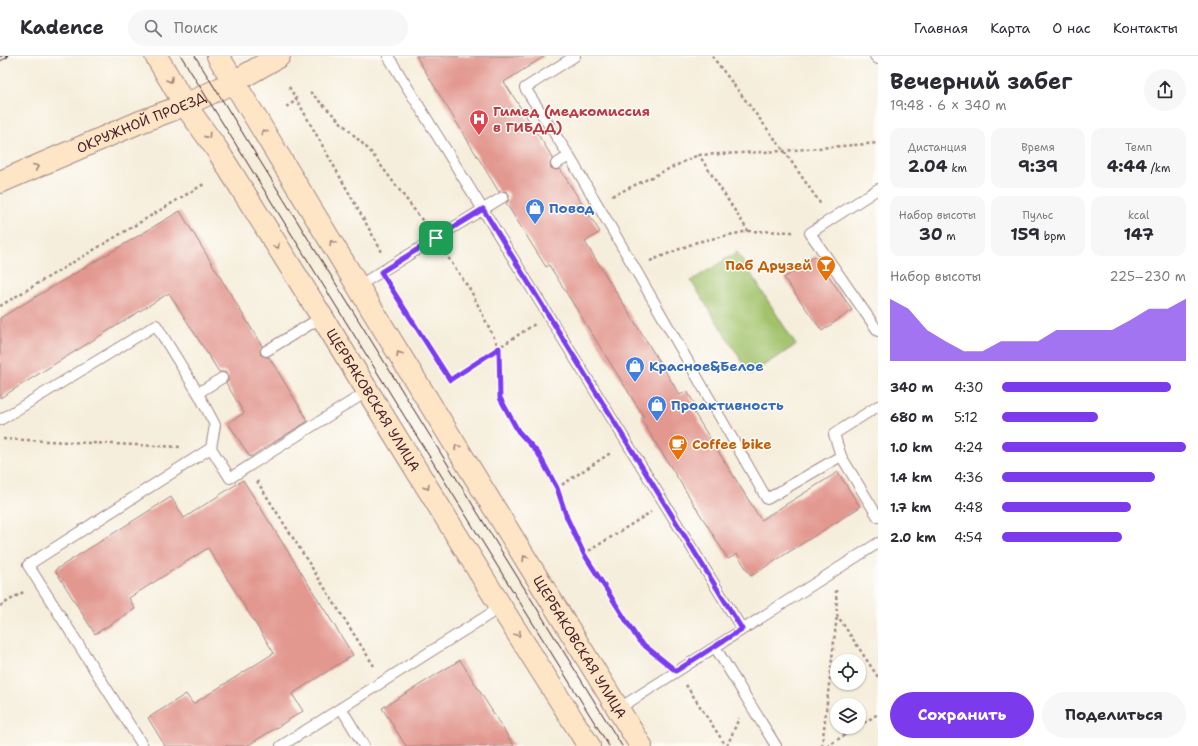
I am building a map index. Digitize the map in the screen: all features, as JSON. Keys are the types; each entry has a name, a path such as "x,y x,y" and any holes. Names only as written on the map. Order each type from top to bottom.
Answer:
{"main road":[{"name":"ЩЕРБАКОВСКАЯ УЛИЦА","path":"156,56 185,105 216,148 589,746"},
{"name":"ЩЕРБАКОВСКАЯ УЛИЦА","path":"218,56 641,746"},
{"name":"ОКРУЖНОЙ ПРОЕЗД","path":"0,182 140,122 185,105 234,82 279,56"}],"lane":[{"path":"388,56 628,442 742,629"},
{"path":"575,56 525,88 569,156 767,499 840,456"},
{"path":"875,56 878,59"},
{"path":"556,164 569,156"},
{"path":"878,189 810,232 878,331"},
{"path":"358,286 503,197"},
{"path":"266,351 322,317"},
{"path":"0,420 156,325 198,393 215,425 211,448 230,478 368,391"},
{"path":"198,393 222,378"},
{"path":"878,406 834,434 840,456 878,518"},
{"path":"143,746 28,565 211,448"},
{"path":"618,709 878,543"},
{"path":"281,746 501,607"},
{"path":"715,647 776,746"},
{"path":"341,708 364,746"}],"path":[{"path":"712,56 784,151 831,220"},
{"path":"289,87 386,269 450,380 548,315"},
{"path":"310,92 370,151 436,238 471,291 499,348 500,398 518,431 538,453 557,488 567,518 584,554 639,641 676,671 727,746"},
{"path":"286,107 297,100"},
{"path":"596,203 698,154 784,151 878,143"},
{"path":"698,154 748,231"},
{"path":"0,306 204,184"},
{"path":"634,267 696,242 748,231 810,232"},
{"path":"0,438 211,448"},
{"path":"557,488 628,442"},
{"path":"248,467 384,681"},
{"path":"584,554 665,503"},
{"path":"822,746 837,615 835,571"},
{"path":"0,606 39,583"},
{"path":"837,615 878,677"},
{"path":"727,746 747,699"},
{"path":"866,722 878,714"},
{"path":"827,746 847,734"}],"green space":[{"path":"737,252 796,345 750,374 691,281"}],"building":[{"path":"416,56 545,56 504,82 553,158 550,164 551,168 556,170 560,169 600,232 585,242 680,395 687,391 697,408 693,411 761,520 838,472 860,507 751,576 737,554 728,559 641,419 644,417 549,265 546,267 506,203 509,200 509,194 506,191 499,192"},
{"path":"180,211 262,346 260,351 261,355 269,357 308,421 250,457 228,423 244,413 226,383 228,381 228,375 225,372 219,372 169,293 0,398 0,318"},
{"path":"815,256 852,310 822,331 784,278"},
{"path":"243,480 353,655 292,694 303,711 247,746 165,746 148,718 186,694 193,704 274,653 208,548 129,598 135,609 95,634 55,570 171,497 184,518"},
{"path":"460,660 514,746 406,746 382,708"}],"tram line":[{"path":"181,56 609,746"},
{"path":"195,56 622,746"}],"railway":[{"path":"0,59 6,56"}],"place":[{"name":"Гимед (медкомиссия в ГИБДД)","path":"479,136"},
{"name":"Повод","path":"535,225"},
{"name":"Паб Друзей","path":"826,282"},
{"name":"Красное&Белое","path":"635,383"},
{"name":"Проактивность","path":"657,422"},
{"name":"Coffee bike","path":"678,461"}],"route":[{"path":"483,209 742,629 676,671 639,641 584,554 567,518 557,488 538,453 518,431 500,398 499,348 450,380 381,272 436,238 483,209"}]}
